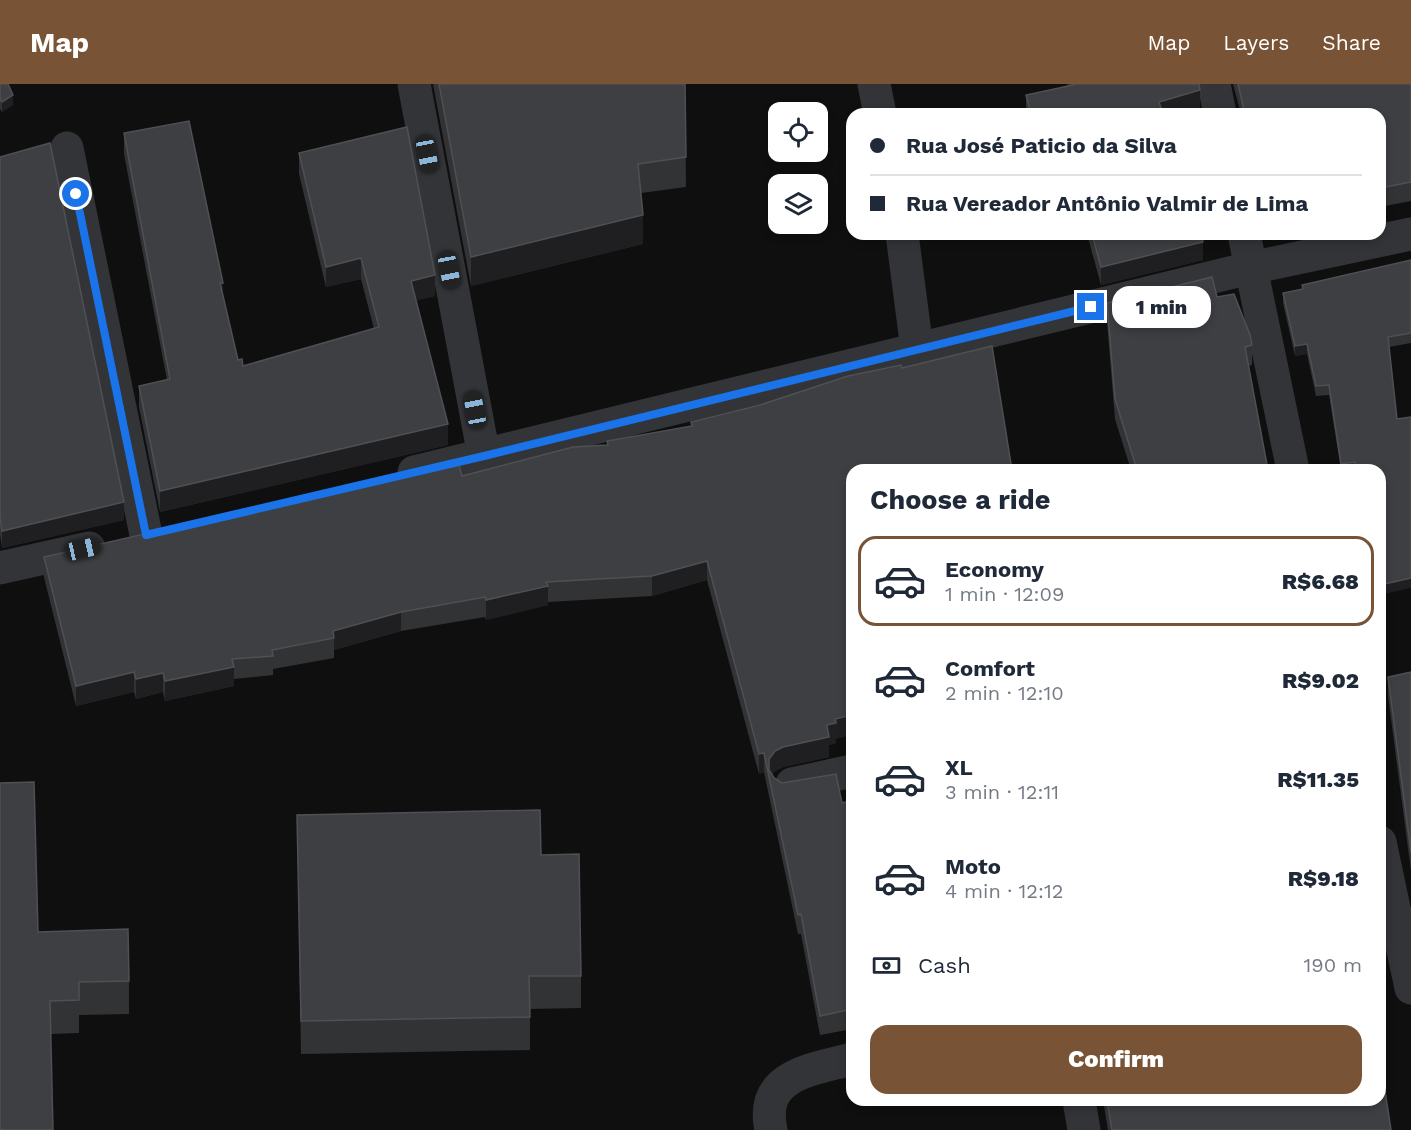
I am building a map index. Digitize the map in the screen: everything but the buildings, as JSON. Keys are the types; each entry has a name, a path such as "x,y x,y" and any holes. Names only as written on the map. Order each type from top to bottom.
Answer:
{"street":[{"path":"414,84 484,456"},
{"path":"874,84 879,108"},
{"path":"1214,84 1219,108"},
{"path":"67,148 146,535"},
{"path":"1386,239 1411,234"},
{"path":"903,240 917,350"},
{"path":"1245,240 1292,464"},
{"path":"379,480 1250,268 1383,240"},
{"path":"0,568 181,526"},
{"path":"787,785 846,772"},
{"path":"1392,850 1411,988"},
{"path":"771,1130 770,1103 777,1088 792,1076 846,1061"},
{"path":"1080,1106 1084,1130"}],"route":[{"path":"76,194 146,535 484,456 1091,307"}]}
